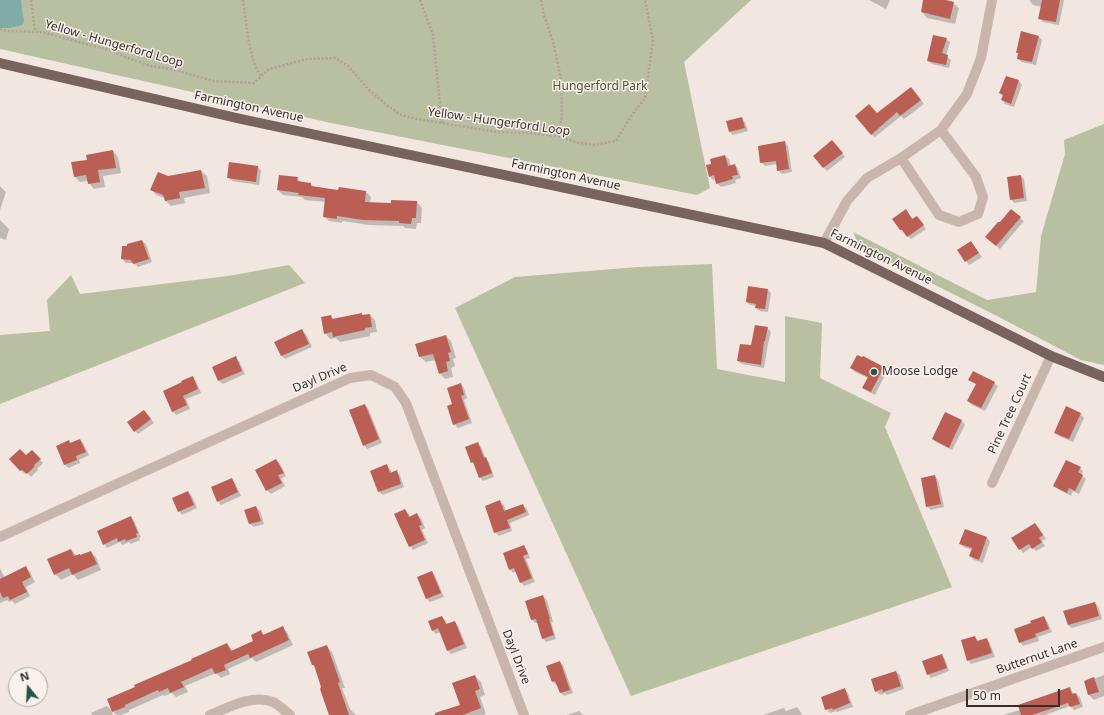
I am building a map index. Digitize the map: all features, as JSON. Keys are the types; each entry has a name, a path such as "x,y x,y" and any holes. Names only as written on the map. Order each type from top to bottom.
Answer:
{"main road":[{"name":"Farmington Avenue","path":"0,64 241,120 824,243 1051,356 1104,377"}],"street":[{"path":"824,243 847,202 867,178 901,158 941,130 967,94 981,58 992,0"},
{"path":"901,158 939,214 959,222 978,214 983,197 976,177 941,130"},
{"name":"Pine Tree Court","path":"992,482 1051,356"},
{"name":"Dayl Drive","path":"0,537 350,378 371,375 395,387 406,403 524,715"},
{"name":"Butternut Lane","path":"910,715 1104,647"},
{"path":"210,715 254,699 273,702 290,715"}],"path":[{"path":"31,0 35,31"},
{"path":"243,0 250,46 256,66 261,76"},
{"path":"420,0 433,35 442,123"},
{"path":"541,0 544,15 554,45 561,80 562,117 558,136"},
{"name":"Yellow - Hungerford Loop","path":"0,29 42,32 110,50 151,66 171,69 214,81 254,83 269,69 308,60 336,58 348,66 387,106 401,114 417,119 497,132 558,136 579,143 594,145 616,141 645,98 653,40 645,0"}],"green space":[{"name":"Hungerford Park","path":"0,0 751,0 684,62 710,188 697,195 331,123 0,49"},
{"path":"1104,124 1104,365 1081,360 859,247 853,232 987,300 1036,292 1041,236 1065,154 1064,140"},
{"path":"712,264 717,369 785,382 785,316 822,323 820,378 891,413 885,427 952,587 631,696 455,308 515,277 638,267"},
{"path":"289,265 305,283 0,404 0,335 50,331 47,300 71,275 80,294 228,276"}],"water":[{"path":"0,0 21,0 24,21 22,25 10,28 0,28"}],"building":[{"path":"923,0 946,0 954,2 950,19 921,12"},
{"path":"1042,0 1060,0 1056,22 1038,19"},
{"path":"1021,31 1039,36 1032,62 1017,59 1018,53 1016,53"},
{"path":"933,35 947,38 942,53 948,55 946,65 927,61"},
{"path":"1006,76 1019,80 1011,104 1001,100 1003,95 999,93"},
{"path":"911,87 921,100 900,116 897,112 871,135 855,116 869,104 877,113"},
{"path":"742,117 745,128 729,132 726,121"},
{"path":"832,140 843,153 823,168 813,156"},
{"path":"785,141 789,169 777,171 776,161 760,163 758,146"},
{"path":"113,150 116,168 98,170 100,182 88,184 86,175 74,177 71,162 87,160 86,155"},
{"path":"725,155 728,166 735,164 738,175 732,176 733,179 716,184 714,175 709,177 706,165 711,164 710,159"},
{"path":"229,162 258,166 256,182 227,178"},
{"path":"201,170 205,188 179,192 180,198 165,201 163,195 150,190 158,172 168,176"},
{"path":"279,175 298,177 297,181 311,183 311,186 338,190 339,187 366,191 365,202 391,203 391,200 417,201 416,218 412,218 411,224 399,223 399,221 363,220 337,216 337,219 323,217 325,198 298,195 299,193 277,190"},
{"path":"1021,175 1024,198 1010,200 1007,177"},
{"path":"906,209 912,219 917,216 924,225 907,237 892,219"},
{"path":"1011,209 1021,217 996,246 985,237"},
{"path":"142,240 149,259 133,264 131,260 121,259 122,246 127,246 127,244"},
{"path":"971,241 979,253 965,262 957,250"},
{"path":"748,286 768,289 765,309 755,308 756,304 746,302"},
{"path":"362,313 362,315 370,314 372,327 333,337 332,332 324,334 321,317 331,315 332,319"},
{"path":"755,325 768,327 764,341 761,365 737,361 740,344 751,345"},
{"path":"302,329 309,344 281,356 274,342"},
{"path":"446,335 451,352 448,353 450,361 446,362 448,371 439,374 433,354 419,357 415,344"},
{"name":"Moose Lodge","path":"857,355 863,356 884,367 871,392 862,388 868,377 850,368"},
{"path":"236,356 242,371 218,381 212,367"},
{"path":"973,371 995,382 981,408 967,401 976,384 968,380"},
{"path":"193,376 198,389 183,396 187,405 172,412 163,391"},
{"path":"461,383 464,395 461,396 469,419 453,425 447,406 452,404 447,388"},
{"path":"365,404 379,439 363,446 349,410"},
{"path":"1066,406 1081,413 1069,439 1054,433"},
{"path":"144,410 151,419 134,432 127,422"},
{"path":"945,412 962,420 949,448 932,439"},
{"path":"80,439 86,452 76,456 77,460 64,465 56,446 69,440 70,443"},
{"path":"478,442 492,473 479,478 465,447"},
{"path":"20,449 26,455 32,450 41,459 27,474 22,470 20,471 9,459"},
{"path":"276,459 284,473 278,475 282,483 266,491 255,470"},
{"path":"1066,460 1081,467 1078,472 1083,475 1075,491 1069,488 1067,493 1053,486"},
{"path":"387,464 390,473 397,470 401,484 378,492 370,471"},
{"path":"935,475 941,504 926,507 921,478"},
{"path":"232,478 238,492 217,502 211,487"},
{"path":"188,491 194,505 178,512 172,498"},
{"path":"500,500 504,511 523,504 526,512 507,520 510,528 494,533 485,506"},
{"path":"256,506 261,521 249,524 244,510"},
{"path":"405,509 409,517 417,513 422,525 419,526 425,540 409,547 394,514"},
{"path":"131,516 138,533 136,534 137,537 118,542 117,538 103,545 97,531"},
{"path":"1035,523 1043,535 1039,538 1042,542 1032,549 1029,544 1019,550 1011,538"},
{"path":"965,529 987,537 979,560 969,556 972,548 959,544"},
{"path":"524,545 528,554 523,556 532,578 520,583 514,568 509,570 503,553"},
{"path":"71,549 74,556 91,551 97,564 72,575 69,568 54,575 47,559"},
{"path":"26,566 31,577 22,582 27,592 10,600 8,596 3,598 0,592 0,579"},
{"path":"432,571 441,593 426,599 417,577"},
{"path":"543,595 554,635 542,639 536,619 531,620 525,601"},
{"path":"1095,602 1099,616 1068,625 1063,611"},
{"path":"442,616 446,624 455,621 464,644 447,651 438,628 432,631 428,621"},
{"path":"1044,616 1049,629 1035,634 1036,637 1019,643 1014,629 1031,623 1030,621"},
{"path":"283,626 289,640 250,658 248,654 224,665 226,670 215,674 212,668 181,682 184,687 170,693 168,688 159,692 158,690 112,712 107,699 135,687 134,685 227,643 231,651 253,641 251,635 261,630 263,635"},
{"path":"975,636 977,641 987,638 992,653 967,661 961,640"},
{"path":"327,645 340,682 338,683 349,715 329,715 314,665 312,665 307,652"},
{"path":"942,654 947,668 927,675 922,661"},
{"path":"560,661 570,690 560,693 555,681 552,682 546,666"},
{"path":"896,671 901,686 883,692 882,689 875,692 871,679"},
{"path":"475,675 480,689 475,691 481,708 463,715 435,715 435,713 460,705 452,683"},
{"path":"1094,677 1099,692 1088,695 1084,681"},
{"path":"1070,687 1072,694 1076,693 1080,704 1070,707 1068,703 1032,715 1021,715 1018,705"},
{"path":"845,688 850,703 833,710 832,708 825,710 821,697"}],"place":[{"name":"Moose Lodge","path":"874,372"}]}
